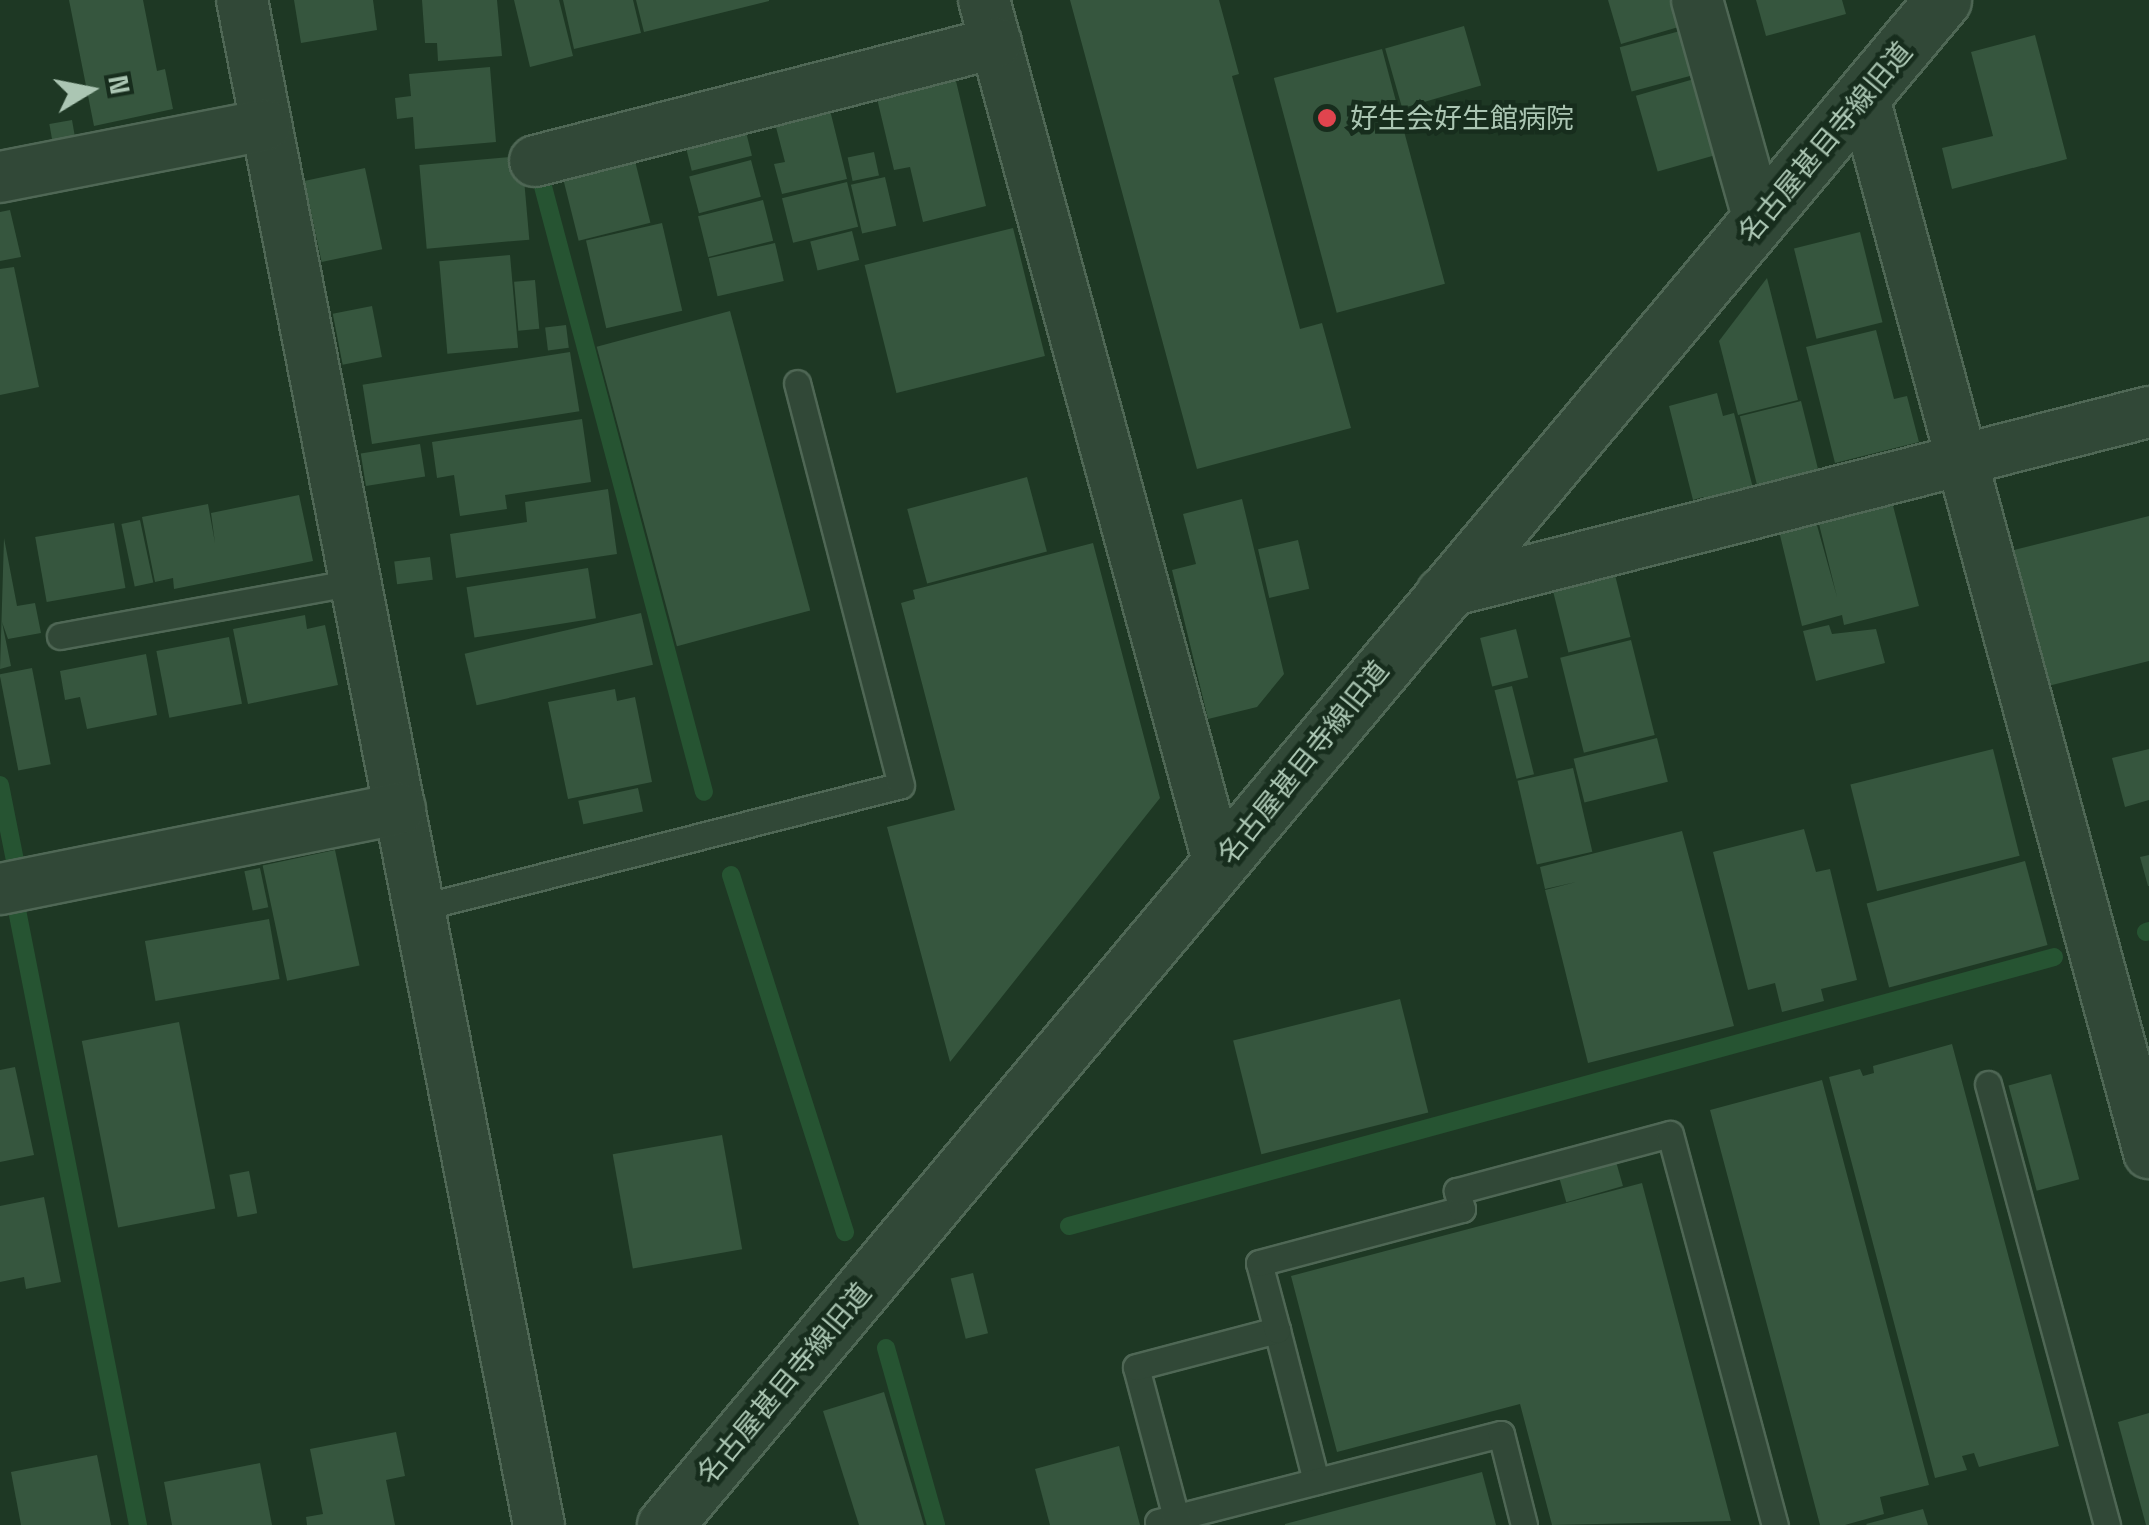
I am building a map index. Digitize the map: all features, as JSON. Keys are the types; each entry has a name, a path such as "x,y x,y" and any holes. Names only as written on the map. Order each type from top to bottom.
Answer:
{"street":[{"path":"242,0 538,1525"},
{"path":"1697,0 1759,221"},
{"name":"名古屋甚目寺線旧道","path":"665,1525 1442,593 1943,0"},
{"path":"535,161 990,22 1219,865"},
{"path":"1864,98 2149,1153"},
{"path":"0,178 266,124"},
{"path":"1442,593 1962,463 2149,412"},
{"path":"0,887 400,808"}],"lane":[{"path":"419,908 901,785 797,382"},
{"path":"60,636 355,582"},
{"path":"1988,1084 2106,1525"},
{"path":"1316,1482 1259,1262 1462,1209 1456,1190 1670,1134 1775,1525"},
{"path":"1277,1330 1136,1367 1171,1522 1500,1434 1524,1525"}],"building":[{"path":"69,0 143,0 157,71 165,69 173,109 94,126"},
{"path":"294,0 373,0 377,30 301,43"},
{"path":"422,0 497,0 502,56 438,61 437,43 425,43"},
{"path":"514,0 559,0 573,56 530,67"},
{"path":"563,0 633,0 641,33 574,49"},
{"path":"636,0 769,0 769,1 644,32"},
{"path":"1070,0 1219,0 1239,74 1232,76 1300,329 1322,323 1351,428 1197,469"},
{"path":"1608,0 1685,0 1692,23 1621,44"},
{"path":"1756,0 1842,0 1846,14 1766,36"},
{"path":"1464,26 1481,86 1402,108 1385,49"},
{"path":"1695,27 1707,71 1632,92 1620,47"},
{"path":"2035,35 2067,159 1952,189 1942,148 1993,136 1971,52"},
{"path":"1382,49 1445,284 1337,313 1274,78"},
{"path":"490,67 496,142 415,149 413,117 397,119 395,98 411,96 409,74"},
{"path":"1708,75 1730,151 1658,172 1636,96"},
{"path":"955,77 986,206 923,222 910,167 894,170 874,86"},
{"path":"826,94 847,179 782,194 774,164 785,162 771,108"},
{"path":"742,116 752,156 692,171 682,131"},
{"path":"72,120 75,137 52,141 49,124"},
{"path":"874,152 879,175 853,181 848,158"},
{"path":"633,153 650,223 579,241 561,171"},
{"path":"522,156 529,240 427,249 419,165"},
{"path":"751,160 761,197 699,213 689,177"},
{"path":"365,168 382,249 322,262 304,181"},
{"path":"885,177 896,226 862,234 851,185"},
{"path":"847,182 858,227 793,243 782,198"},
{"path":"763,200 773,241 708,257 698,216"},
{"path":"10,210 21,257 0,261 0,212"},
{"path":"662,223 682,311 606,328 586,241"},
{"path":"1013,228 1045,356 896,393 865,265"},
{"path":"852,231 859,260 818,271 810,241"},
{"path":"1860,232 1882,322 1817,339 1794,248"},
{"path":"775,243 784,281 718,296 709,258"},
{"path":"510,255 518,348 447,354 439,261"},
{"path":"14,267 39,387 0,395 0,269"},
{"path":"1767,278 1798,400 1738,415 1719,341"},
{"path":"535,280 539,329 518,331 514,282"},
{"path":"372,306 382,357 343,365 333,314"},
{"path":"730,311 810,610 677,646 597,347"},
{"path":"566,325 569,348 548,350 545,328"},
{"path":"1876,330 1894,399 1907,396 1919,442 1835,463 1806,347"},
{"path":"570,352 579,411 372,444 363,385"},
{"path":"1717,393 1723,416 1734,413 1756,500 1706,513 1703,497 1693,500 1669,406"},
{"path":"1801,401 1821,480 1759,495 1740,416"},
{"path":"582,419 591,482 505,495 507,509 460,516 454,475 437,478 432,442"},
{"path":"420,444 425,477 366,486 361,453"},
{"path":"1027,477 1047,551 927,583 907,509"},
{"path":"608,489 617,554 456,578 450,534 527,522 525,502"},
{"path":"299,495 313,561 174,589 173,578 155,582 142,517 208,504 215,543 211,513"},
{"path":"1891,498 1919,606 1844,625 1842,615 1802,626 1778,527 1815,518 1837,597 1817,516"},
{"path":"1242,499 1284,674 1257,707 1208,719 1172,570 1196,564 1183,514"},
{"path":"2149,516 2149,661 2048,686 2014,550"},
{"path":"140,520 153,583 135,587 121,524"},
{"path":"114,523 125,588 47,602 35,537"},
{"path":"4,538 17,606 35,603 41,633 8,639 2,622 11,666 0,669"},
{"path":"1298,540 1309,589 1269,598 1258,549"},
{"path":"1093,543 1160,798 950,1062 887,827 955,810 901,603 915,599 913,590"},
{"path":"430,557 433,580 397,584 394,561"},
{"path":"588,568 596,618 474,638 467,587"},
{"path":"1614,571 1630,637 1568,652 1552,586"},
{"path":"641,613 653,665 477,705 465,654"},
{"path":"305,615 307,629 325,625 338,685 248,704 233,629"},
{"path":"1829,625 1832,634 1876,629 1885,663 1816,681 1803,631"},
{"path":"1516,629 1528,678 1492,686 1480,638"},
{"path":"229,637 242,704 169,718 156,651"},
{"path":"1631,640 1655,735 1584,753 1560,658"},
{"path":"146,654 157,715 87,729 80,697 65,700 60,671"},
{"path":"32,668 51,764 18,770 0,674"},
{"path":"1512,686 1534,774 1517,779 1495,690"},
{"path":"615,689 617,701 635,697 652,782 568,799 548,702"},
{"path":"1657,738 1668,782 1584,802 1574,759"},
{"path":"1993,749 2020,856 1877,891 1850,785"},
{"path":"2149,749 2149,800 2125,807 2112,758"},
{"path":"1573,768 1592,852 1537,865 1517,781"},
{"path":"638,788 643,811 583,824 578,801"},
{"path":"1804,829 1816,872 1830,869 1857,980 1821,989 1824,1001 1782,1012 1775,983 1748,990 1713,852"},
{"path":"1682,831 1734,1026 1588,1063 1545,890 1576,882 1545,889 1540,867"},
{"path":"335,850 360,965 287,981 263,865"},
{"path":"2149,855 2149,886 2148,886 2140,857"},
{"path":"2025,861 2048,945 1889,987 1867,903"},
{"path":"260,868 268,907 253,910 244,871"},
{"path":"269,919 280,979 156,1001 145,941"},
{"path":"1400,999 1428,1113 1261,1154 1233,1041"},
{"path":"179,1022 215,1209 118,1227 82,1041"},
{"path":"1952,1044 2059,1446 1979,1467 1974,1453 1962,1456 1967,1470 1935,1478 1829,1077 1860,1069 1863,1076 1874,1073 1873,1066"},
{"path":"15,1067 34,1155 0,1162 0,1070"},
{"path":"2051,1074 2079,1179 2037,1191 2008,1085"},
{"path":"1822,1080 1929,1485 1880,1497 1884,1514 1845,1525 1820,1525 1710,1110"},
{"path":"722,1135 742,1249 633,1269 613,1154"},
{"path":"1615,1158 1623,1186 1566,1202 1558,1174"},
{"path":"249,1171 257,1213 238,1217 229,1175"},
{"path":"1642,1183 1731,1521 1552,1525 1520,1404 1337,1452 1291,1276"},
{"path":"44,1197 61,1282 26,1289 24,1277 0,1282 0,1206"},
{"path":"973,1273 988,1333 966,1339 951,1279"},
{"path":"884,1392 924,1525 859,1525 823,1411"},
{"path":"2149,1413 2149,1525 2146,1525 2118,1422"},
{"path":"396,1432 405,1476 386,1480 395,1525 307,1525 306,1517 323,1514 310,1449"},
{"path":"1119,1446 1140,1525 1050,1525 1035,1469"},
{"path":"97,1455 111,1525 21,1525 11,1472"},
{"path":"260,1463 272,1525 172,1525 164,1482"},
{"path":"1482,1472 1496,1525 1285,1525 1285,1524"},
{"path":"1923,1509 1928,1525 1866,1524"}],"waterway":[{"path":"541,179 704,792"},
{"path":"0,785 15,861"},
{"path":"731,875 845,1232"},
{"path":"17,910 138,1525"},
{"path":"1069,1226 2054,957"},
{"path":"886,1348 936,1525"}],"place":[{"name":"好生会好生館病院","path":"1327,118"}]}
